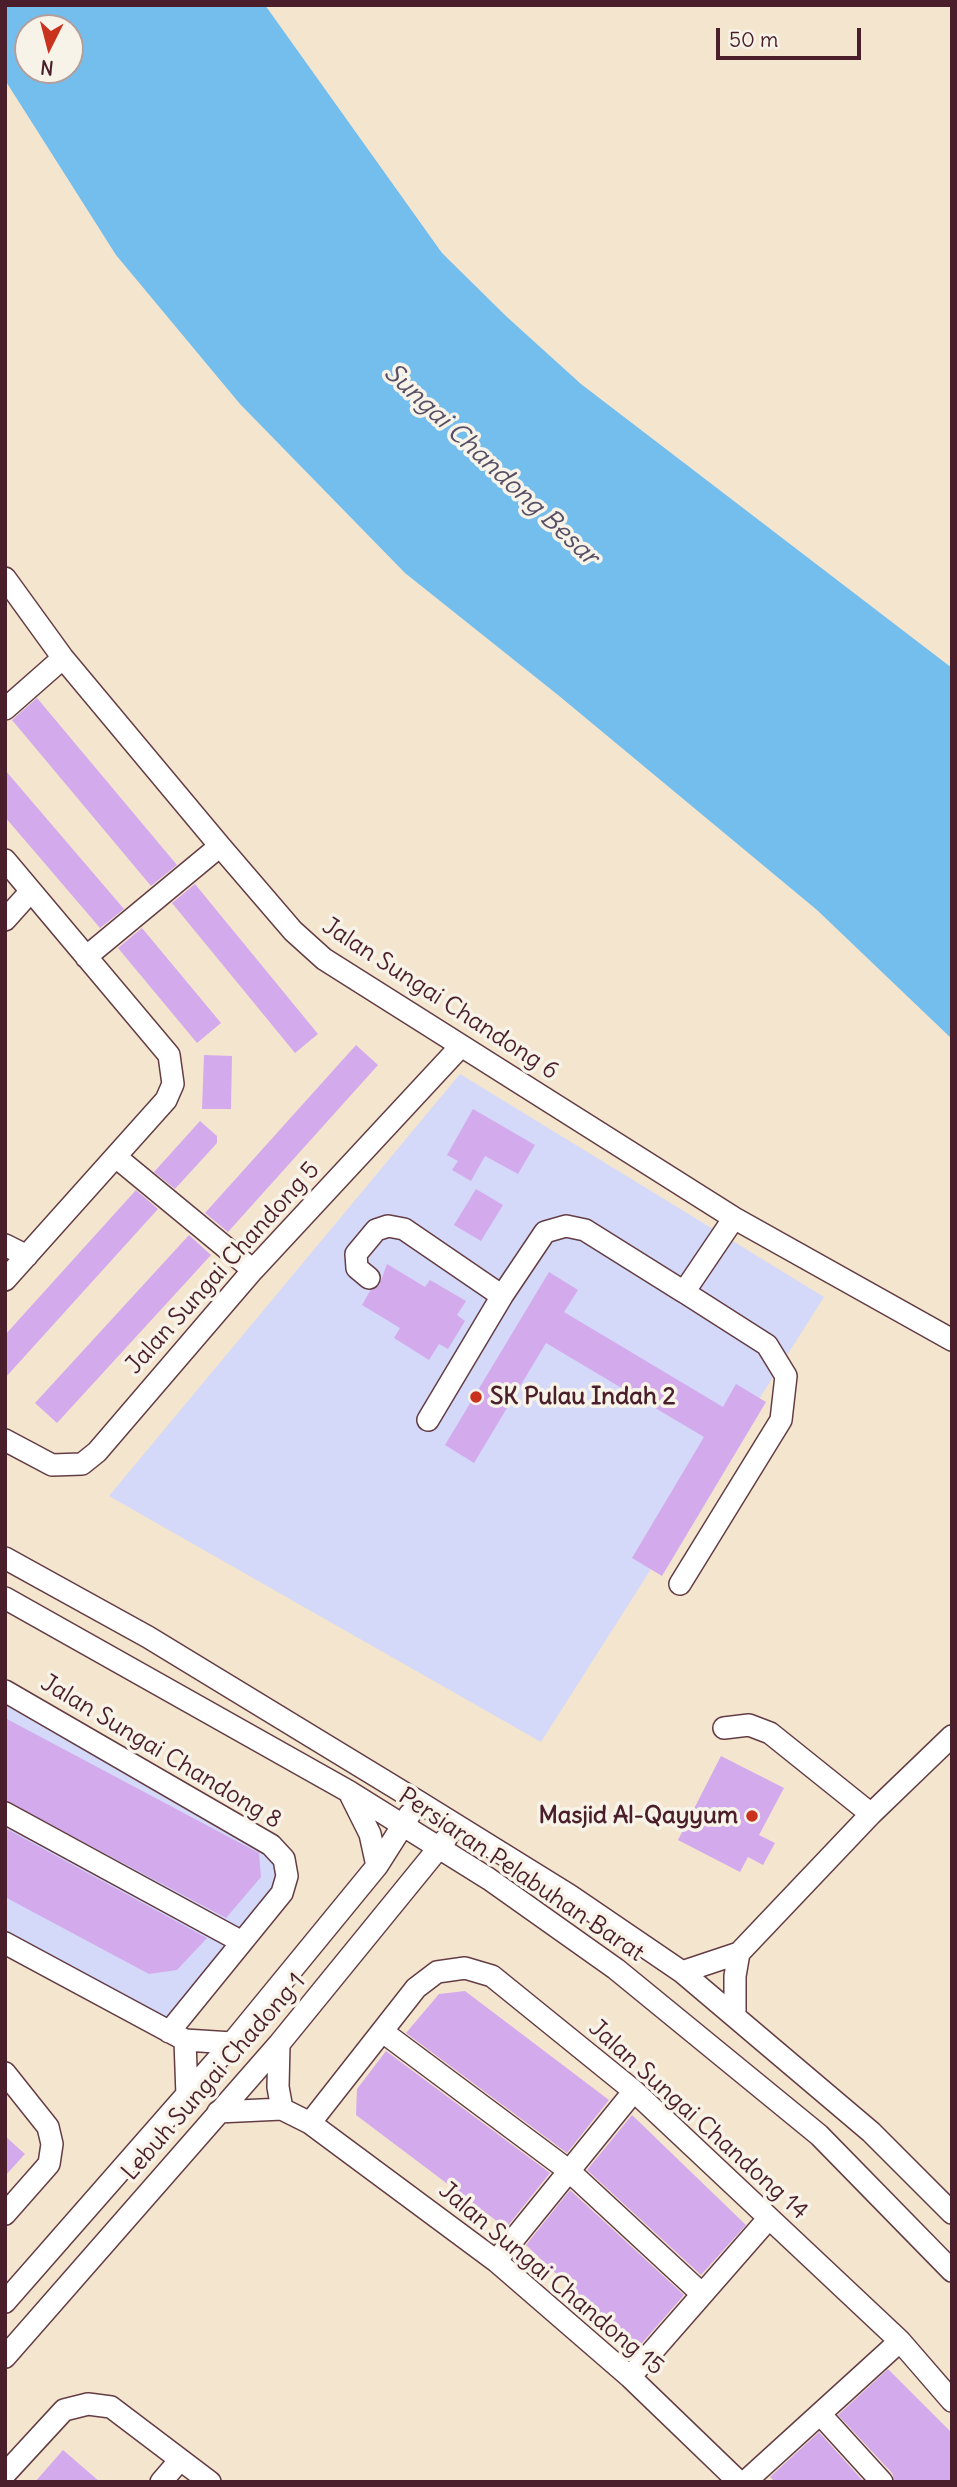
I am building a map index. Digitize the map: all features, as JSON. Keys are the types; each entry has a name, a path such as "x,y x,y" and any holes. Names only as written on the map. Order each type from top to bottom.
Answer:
{"street":[{"name":"Jalan Sungai Chandong 6","path":"5,578 63,658 293,932 324,960 734,1218 952,1340"},
{"path":"5,709 63,658"},
{"path":"86,957 220,846"},
{"path":"5,860 169,1055 173,1084 166,1100 5,1280"},
{"path":"5,920 31,891"},
{"name":"Jalan Sungai Chandong 5","path":"5,1440 52,1465 82,1464 97,1452 253,1270 461,1046"},
{"path":"116,1157 253,1270"},
{"path":"684,1292 734,1218"},
{"path":"369,1278 357,1268 356,1254 376,1230 388,1226 404,1229 502,1296"},
{"path":"428,1420 502,1296 545,1232 566,1226 585,1230 767,1345 786,1376 781,1420 680,1584"},
{"path":"5,1245 27,1256"},
{"name":"Persiaran Pelabuhan Barat","path":"5,1558 148,1637 419,1802 569,1895 682,1972 871,2132 952,2213"},
{"name":"Persiaran Pelabuhan Barat","path":"5,1598 348,1791 489,1879 616,1969 819,2135 952,2271"},
{"name":"Jalan Sungai Chandong 8","path":"5,1691 271,1845 284,1859 287,1876 282,1893 242,1942 177,2036"},
{"path":"724,1728 749,1725 770,1733 871,1814"},
{"path":"682,1972 739,1953 871,1814 952,1736"},
{"path":"348,1791 370,1834 377,1866"},
{"name":"Lebuh Sungai Chadong 1","path":"5,2302 232,2043 377,1866 419,1802"},
{"path":"5,1814 242,1942"},
{"name":"Lebuh Sungai Chadong 1","path":"5,2357 279,2045 457,1826"},
{"path":"415,1879 444,1869 468,1869 489,1879"},
{"path":"5,1943 177,2036 232,2043"},
{"path":"736,2015 735,1976 739,1953"},
{"name":"Jalan Sungai Chandong 14","path":"310,2123 416,1988 438,1972 465,1968 492,1976 634,2091 900,2342 952,2401"},
{"path":"383,2032 568,2170 702,2294"},
{"path":"177,2036 187,2096"},
{"path":"279,2045 278,2087 282,2109"},
{"path":"5,2073 48,2127 52,2144 48,2164 5,2214"},
{"path":"496,2261 634,2091"},
{"name":"Jalan Sungai Chandong 15","path":"218,2112 282,2109 310,2123 496,2261 630,2377 738,2482"},
{"path":"630,2377 769,2218"},
{"path":"745,2482 900,2342"},
{"path":"5,2474 64,2410 88,2404 111,2407 209,2482"},
{"path":"821,2415 882,2482"},
{"path":"161,2482 180,2460"}],"shaded area":[{"name":"SK Pulau Indah 2","path":"460,1074 824,1297 541,1742 109,1496"},
{"path":"5,1701 264,1850 277,1862 279,1874 275,1890 168,2022 5,1934"}],"water":[{"name":"Sungai Chandong Besar","path":"5,5 265,5 442,253 507,317 581,384 952,668 952,1039 817,910 558,695 405,573 240,404 116,255 5,80"}],"building":[{"path":"37,698 177,865 151,886 12,720"},
{"path":"5,770 124,909 100,928 5,817"},
{"path":"195,884 318,1034 295,1053 172,903"},
{"path":"142,928 221,1023 197,1043 118,948"},
{"path":"356,1045 378,1065 228,1232 205,1213"},
{"path":"204,1055 232,1056 231,1109 202,1109"},
{"path":"473,1109 535,1145 518,1174 485,1156 471,1181 452,1170 458,1161 447,1155"},
{"path":"200,1121 217,1136 217,1143 175,1189 154,1172"},
{"path":"476,1189 503,1205 481,1241 454,1225"},
{"path":"136,1190 158,1209 5,1378 5,1335"},
{"path":"189,1235 211,1255 57,1423 35,1403"},
{"path":"387,1264 425,1287 430,1280 466,1301 457,1315 465,1321 448,1349 439,1344 429,1360 394,1338 400,1328 362,1305 370,1291 379,1286"},
{"path":"549,1272 578,1290 564,1312 723,1407 736,1384 766,1402 662,1576 632,1558 704,1437 546,1343 474,1463 445,1445"},
{"path":"5,1718 259,1853 261,1877 226,1918 5,1800"},
{"path":"721,1756 784,1788 759,1835 775,1843 763,1865 748,1857 740,1872 678,1840"},
{"path":"5,1828 207,1938 177,1970 149,1974 5,1897"},
{"path":"465,1991 609,2100 567,2153 406,2033 439,1994"},
{"path":"386,2051 550,2173 506,2228 356,2115 357,2089"},
{"path":"632,2115 746,2225 701,2275 587,2170"},
{"path":"5,2136 25,2154 5,2176"},
{"path":"570,2190 684,2295 636,2350 526,2245"},
{"path":"888,2369 952,2433 952,2482 895,2482 892,2473 838,2415"},
{"path":"819,2432 864,2482 775,2482 770,2477"},
{"path":"63,2450 100,2482 35,2482"}],"place":[{"name":"SK Pulau Indah 2","path":"476,1397"},
{"name":"Masjid Al-Qayyum","path":"752,1816"}]}
